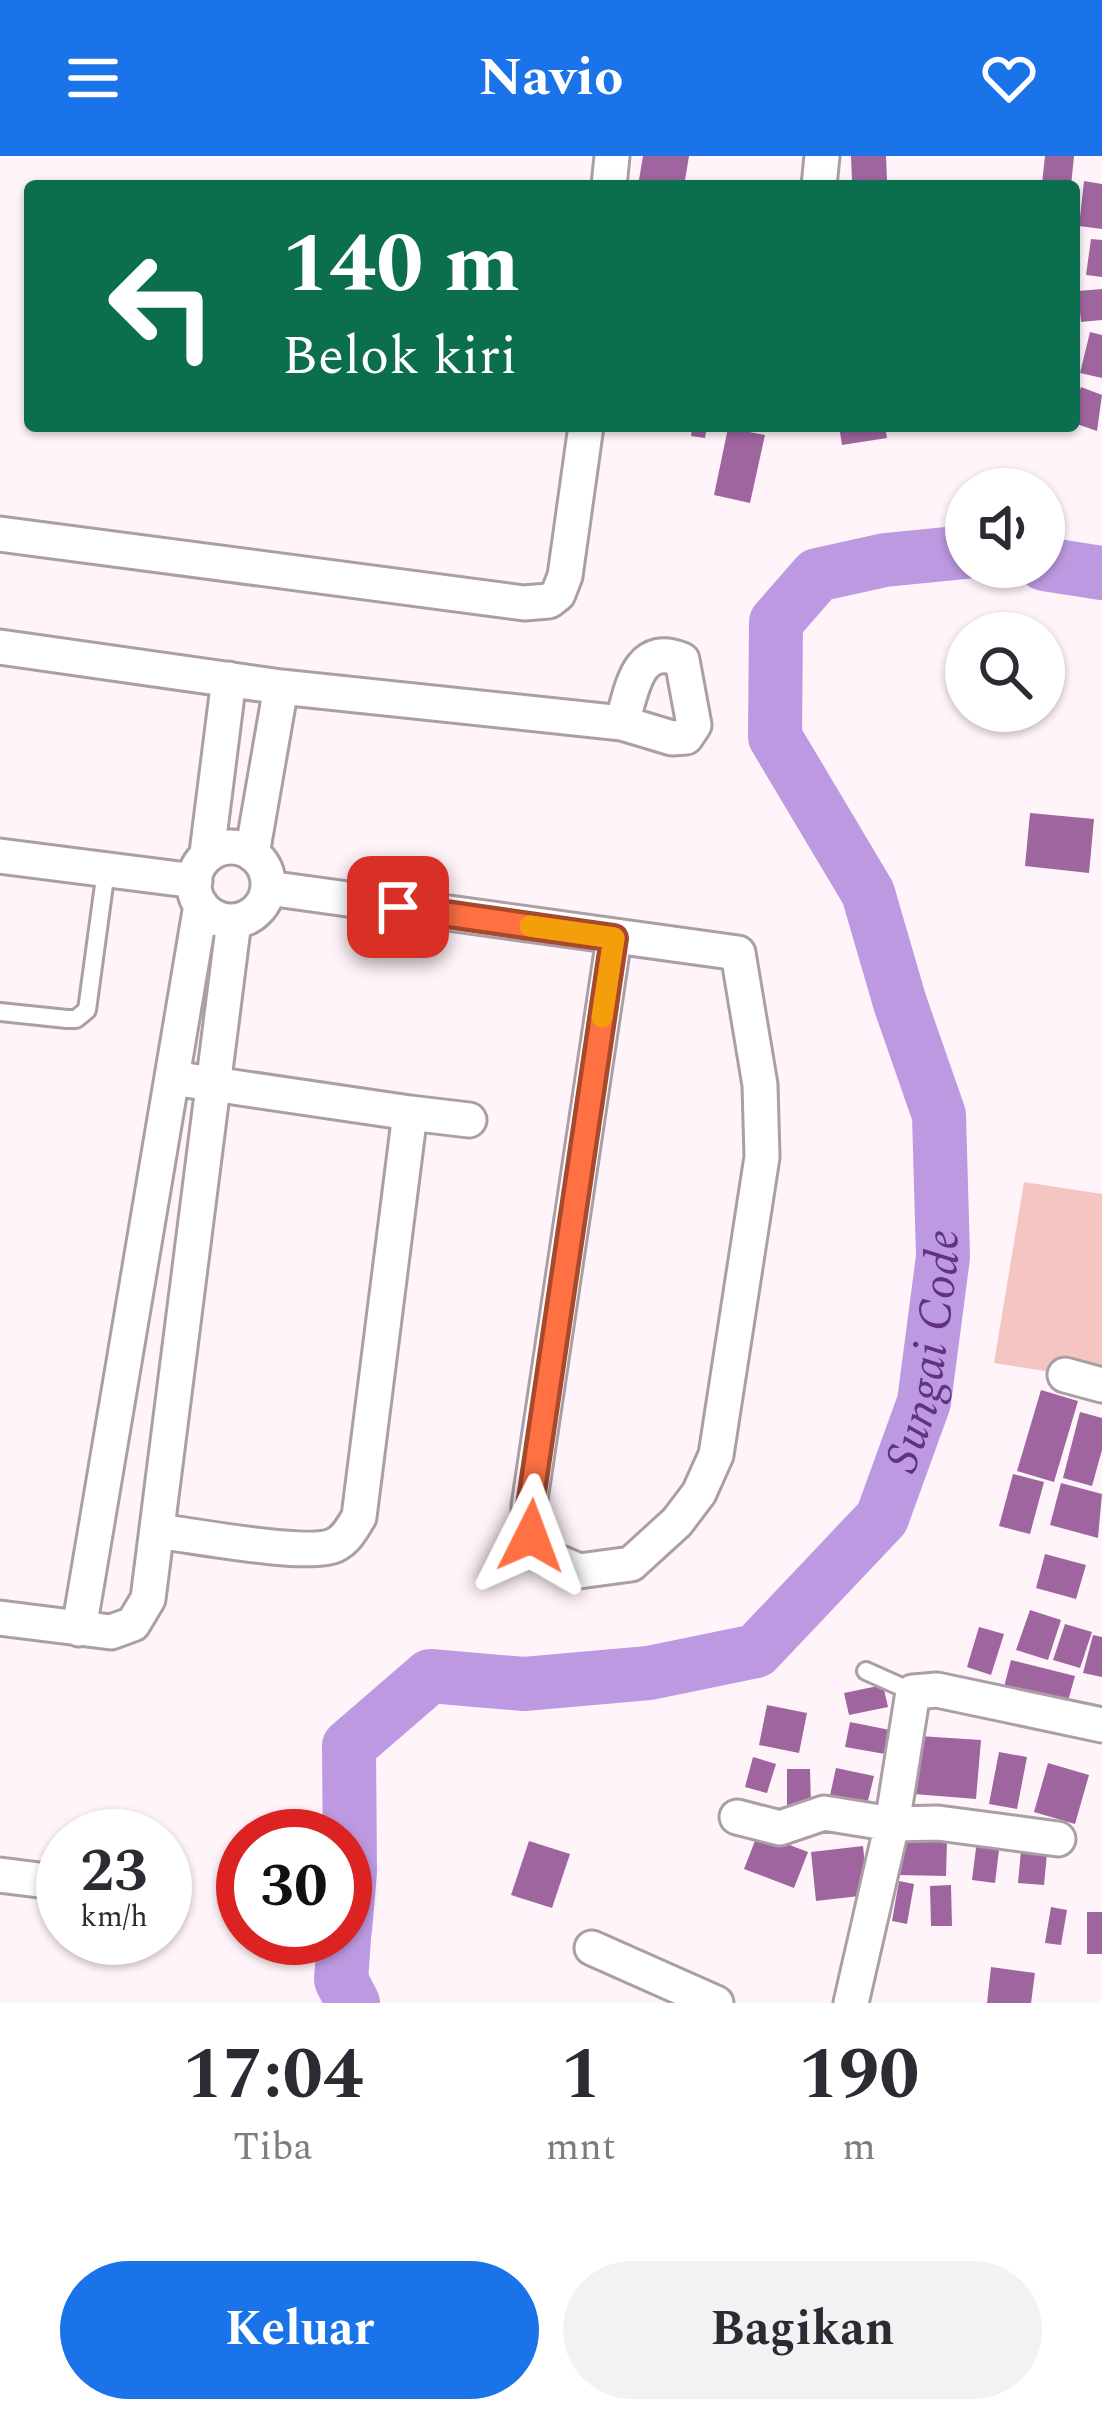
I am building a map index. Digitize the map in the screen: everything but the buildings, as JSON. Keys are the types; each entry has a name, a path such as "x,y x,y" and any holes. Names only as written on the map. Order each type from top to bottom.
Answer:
{"street":[{"path":"0,533 403,590 524,603 549,601 558,594 565,576 585,432"},
{"path":"0,647 280,687 622,723"},
{"path":"79,1629 172,1078 229,679"},
{"path":"252,854 280,687"},
{"path":"228,848 252,854 261,863 268,888 257,910 234,921 210,914 201,880 228,848"},
{"path":"0,856 201,880"},
{"path":"268,888 738,953 760,1085 762,1156 716,1455 699,1493 677,1522 631,1564 579,1571 546,1557 531,1536 530,1506 614,938"},
{"path":"0,1618 111,1632 133,1624 148,1599 234,921"},
{"path":"172,1078 469,1120"},
{"path":"157,1531 306,1550 331,1547 348,1535 359,1516 410,1113"},
{"path":"142,1255 191,1261"},
{"path":"134,1304 185,1310"},
{"path":"1065,1376 1102,1385"},
{"path":"851,2003 892,1824 914,1692 938,1690 1102,1725"},
{"path":"737,1817 781,1828 824,1813 1058,1839"},
{"path":"0,1875 36,1880"},
{"path":"592,1948 716,2003"}],"lane":[{"path":"0,1012 76,1019 87,1010 106,870"},
{"path":"866,1672 914,1692"}],"shaded area":[{"path":"1024,1182 1102,1194 1102,1380 994,1363"}],"waterway":[{"name":"Sungai Code","path":"350,1809 349,1746 430,1676 524,1684 649,1673 756,1651 882,1518 924,1402 943,1257 939,1115 868,893 775,737 776,622 817,575 885,560 945,554"},
{"name":"Sungai Code","path":"1065,567 1102,573"},
{"name":"Sungai Code","path":"342,1965 341,1980 353,2003"}],"slow traffic":[{"path":"530,926 614,938 602,1017"}],"route":[{"path":"398,907 614,938 530,1506 531,1536"}]}
